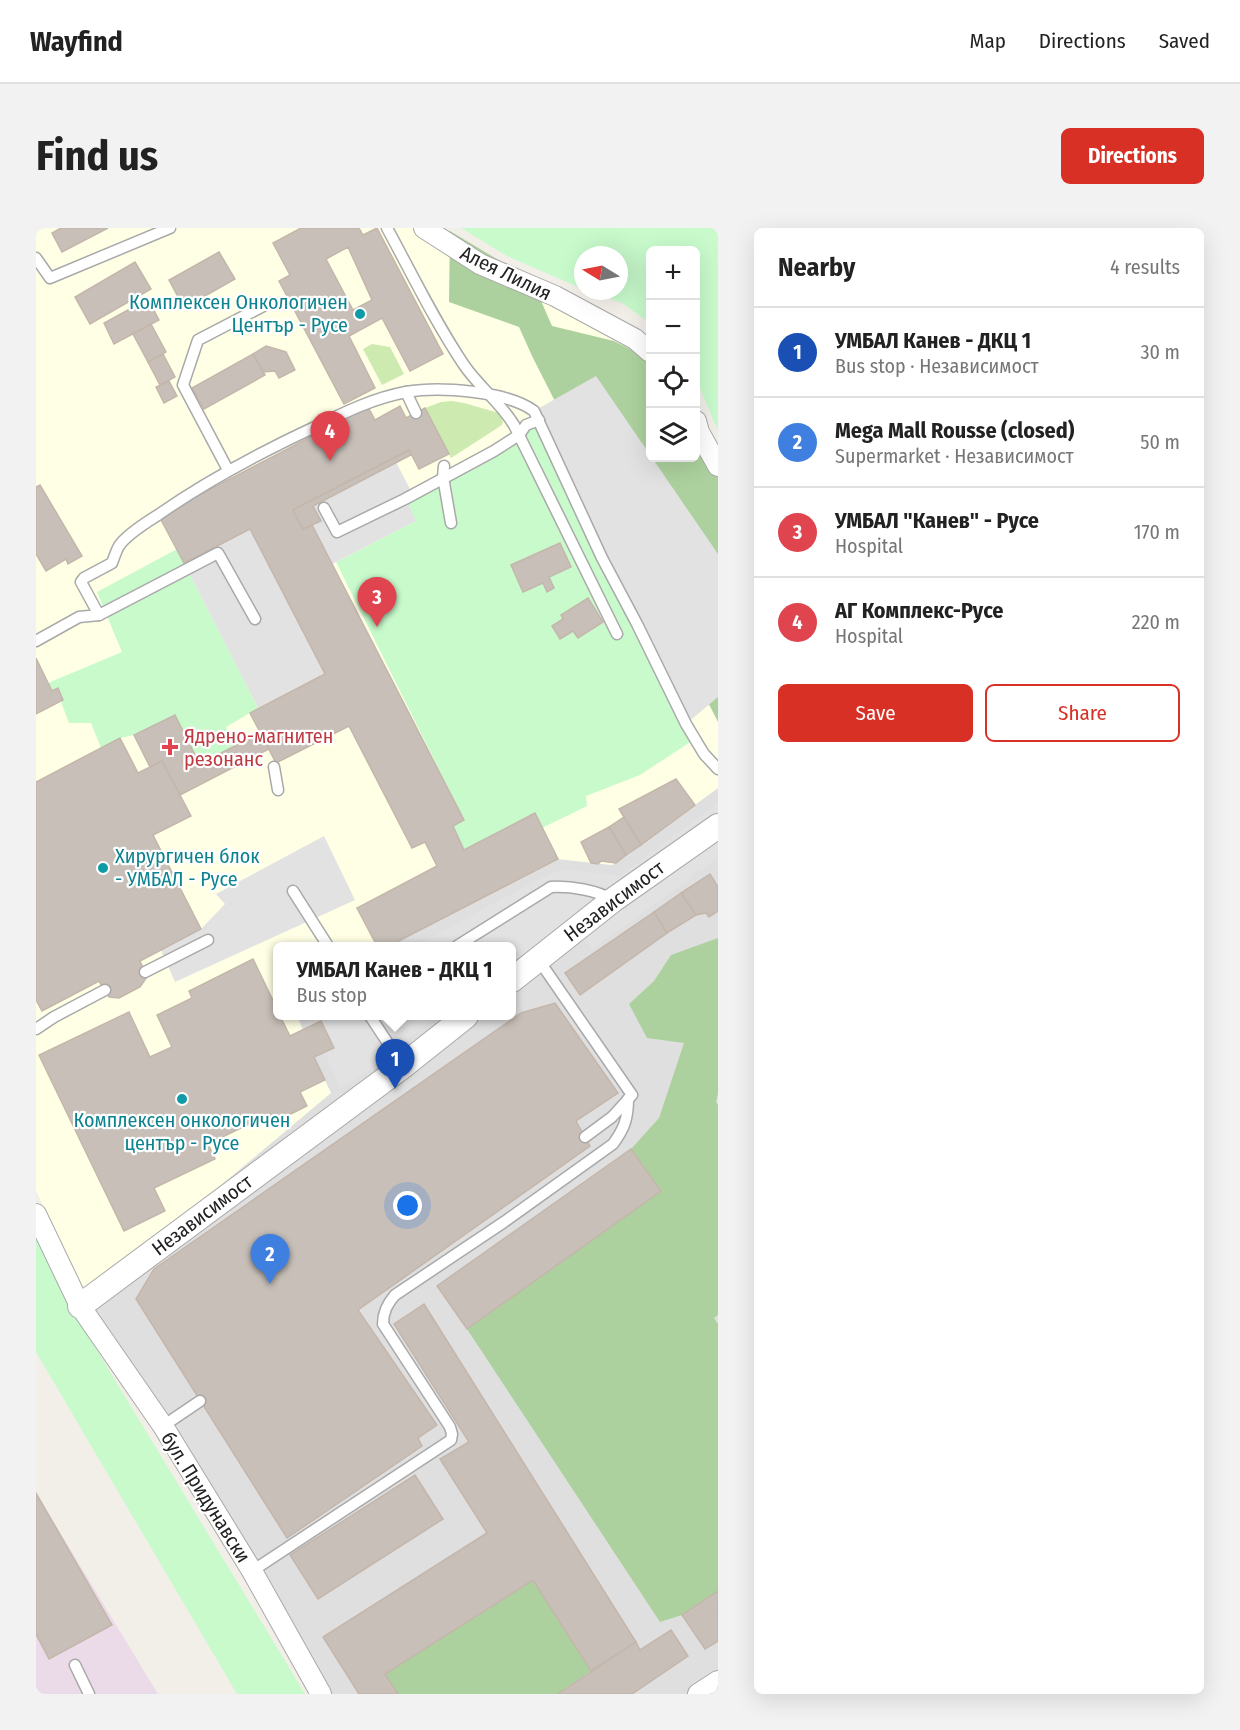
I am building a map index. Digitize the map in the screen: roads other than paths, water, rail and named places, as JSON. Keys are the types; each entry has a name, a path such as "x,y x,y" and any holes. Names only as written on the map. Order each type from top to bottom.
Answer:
{"street":[{"name":"Алея Лилия","path":"424,228 480,264 555,296 635,339 646,348"},
{"path":"700,434 718,466"},
{"name":"Независимост","path":"516,977 613,900 718,826"},
{"name":"Независимост","path":"80,1306 403,1066 461,1020"},
{"name":"бул. Придунавски","path":"36,1214 80,1306 163,1426 252,1571 321,1694"},
{"path":"698,1694 718,1681"}],"lane":[{"path":"36,258 50,278 170,228"},
{"path":"387,228 450,344 480,386 504,409 512,422 616,634"},
{"path":"228,470 183,386 198,340 269,303"},
{"path":"99,615 81,582 84,578 112,563 120,545 144,524 194,490 258,453 364,404 406,392 464,391 506,398 528,406 534,411 602,558 686,724 704,754 718,769"},
{"path":"406,392 416,413"},
{"path":"324,508 336,532 405,499 442,467 459,468 483,457 519,435 526,425 539,420"},
{"path":"483,457 503,441 512,422"},
{"path":"442,467 451,523"},
{"path":"36,641 79,617 99,615 219,553 255,620"},
{"path":"274,767 279,790"},
{"path":"463,942 552,887 566,886 598,893 613,900"},
{"path":"293,891 325,942"},
{"path":"145,972 208,940"},
{"path":"538,959 632,1095 612,1117 585,1137"},
{"path":"36,1029 105,990"},
{"path":"373,1020 403,1066"},
{"path":"252,1571 451,1440 450,1427 383,1324 383,1314 388,1304 395,1295 504,1222 613,1144 624,1129 628,1117 628,1100"},
{"path":"163,1426 200,1401"},
{"path":"75,1665 89,1694"}],"place":[{"name":"Комплексен Онкологичен Център - Русе","path":"360,314"},
{"name":"АГ Комплекс-Русе","path":"330,461"},
{"name":"УМБАЛ \"Канев\" - Русе","path":"377,627"},
{"name":"Ядрено-магнитен резонанс","path":"170,747"},
{"name":"Хирургичен блок - УМБАЛ - Русе","path":"103,868"},
{"name":"УМБАЛ Канев - ДКЦ 1","path":"395,1089"},
{"name":"Комплексен онкологичен център - Русе","path":"182,1099"},
{"name":"Mega Mall Rousse (closed)","path":"270,1284"}]}
